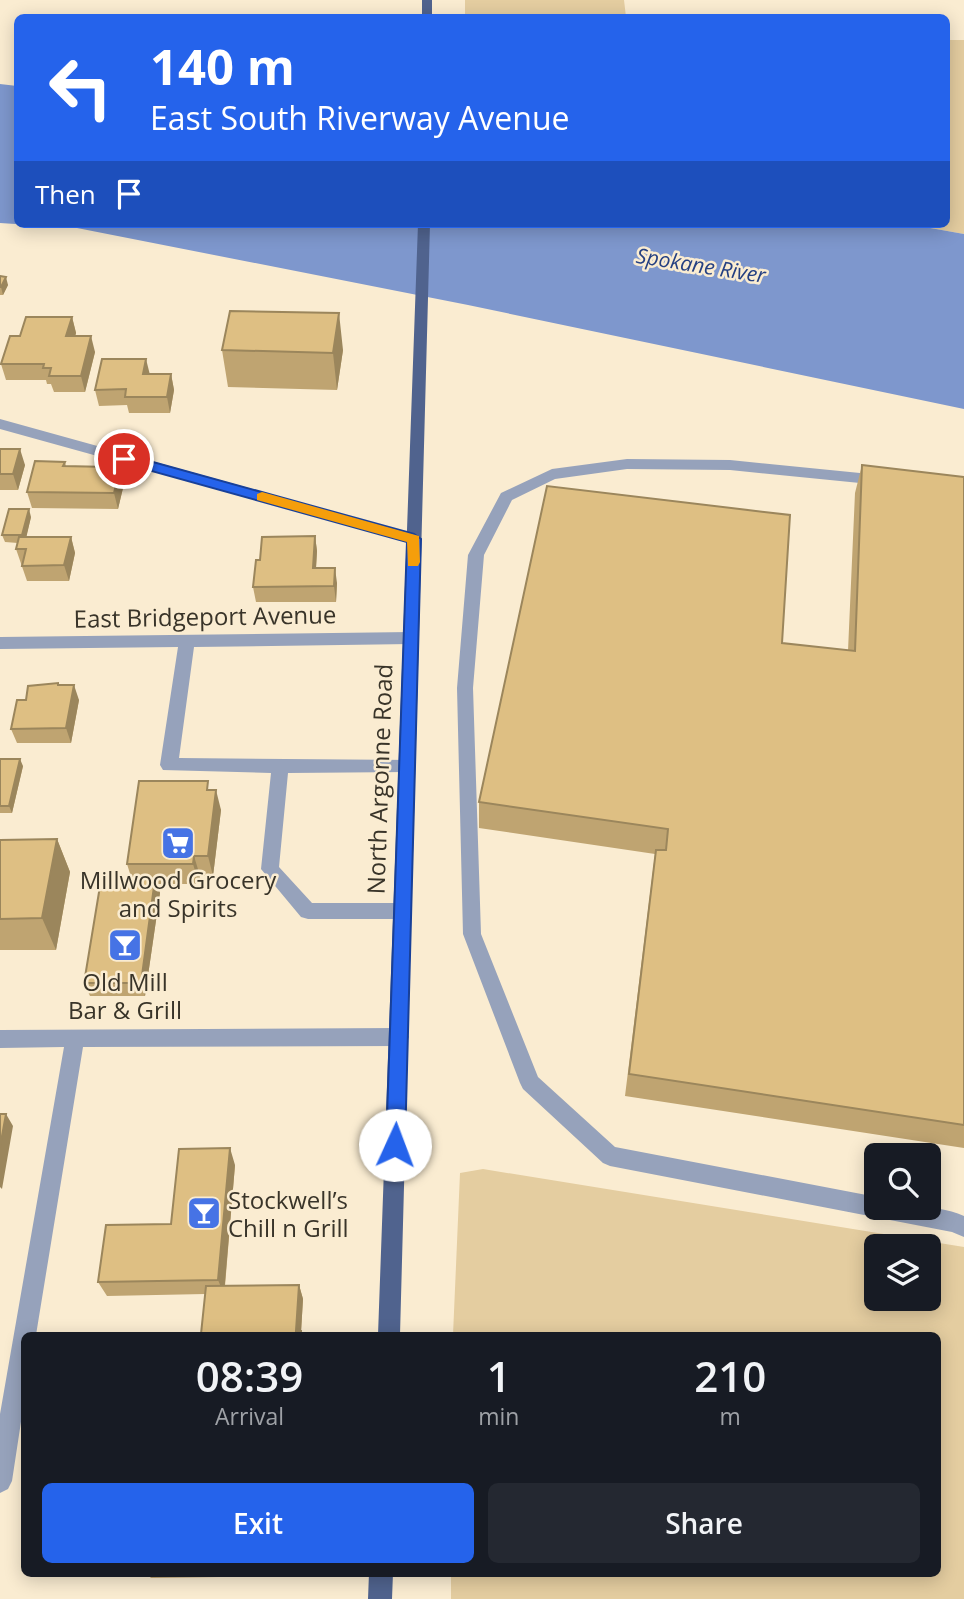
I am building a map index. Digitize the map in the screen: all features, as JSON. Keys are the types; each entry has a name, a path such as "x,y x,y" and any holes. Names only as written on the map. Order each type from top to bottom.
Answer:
{"main road":[{"name":"North Argonne Road","path":"389,1332 425,228"},
{"path":"380,1599 381,1577"}],"street":[{"path":"0,424 414,539"},
{"path":"864,1204 610,1156 530,1083 472,934 466,688 476,555 506,497 552,474 627,464 730,465 895,482"},
{"name":"East Bridgeport Avenue","path":"0,643 411,638"},
{"path":"187,642 169,765 407,765"},
{"path":"280,765 270,869 308,911 402,911"},
{"path":"0,1039 399,1037"},
{"path":"26,1332 75,1039"},
{"path":"941,1219 964,1227"},
{"path":"0,1481 21,1360"}],"shaded area":[{"path":"465,0 624,0 626,14 465,14"},
{"path":"950,40 964,40 964,234 930,228 950,228"},
{"path":"483,1169 884,1234 864,1234 864,1311 941,1311 941,1243 964,1247 964,1599 451,1599 451,1577 941,1577 941,1332 453,1332 460,1173"}],"water":[{"path":"0,84 14,86 14,224 0,223"},
{"name":"Spokane River","path":"77,228 930,228 964,234 964,409 468,305"}],"building":[{"path":"0,276 6,277 1,287 0,287"},
{"path":"230,311 339,313 333,353 222,350"},
{"path":"26,317 72,317 66,336 91,336 81,376 49,376 51,368 43,368 44,364 1,364 10,336 20,336"},
{"path":"102,359 146,359 143,374 171,374 167,397 125,397 126,389 95,390"},
{"path":"0,449 20,449 13,474 0,474"},
{"path":"35,461 65,462 63,466 110,467 109,472 119,473 114,493 27,492"},
{"path":"862,465 964,477 964,1125 629,1074 656,850 666,850 668,829 479,802 547,486 790,515 782,643 855,651"},
{"path":"9,509 29,509 22,535 2,535"},
{"path":"315,536 313,568 335,568 334,586 253,587 256,560 260,560 262,537"},
{"path":"19,537 71,537 64,565 22,566 26,549 16,549"},
{"path":"58,683 74,685 66,728 11,729 17,700 26,700 28,686"},
{"path":"0,759 20,759 9,806 0,806"},
{"name":"Millwood Grocery and Spirits","path":"139,781 208,781 207,790 216,790 208,856 194,856 193,864 127,864"},
{"path":"57,839 42,918 0,919 0,840"},
{"name":"Old Mill Bar & Grill","path":"155,879 141,983 84,983 101,880"},
{"path":"0,1114 6,1114 0,1147"},
{"path":"230,1148 218,1280 98,1282 106,1225 171,1224 179,1149"},
{"path":"299,1285 296,1331 301,1332 201,1332 206,1286"}],"slow traffic":[{"path":"262,497 414,539 413,562"}],"place":[{"name":"Millwood Grocery and Spirits","path":"178,843"},
{"name":"Old Mill Bar & Grill","path":"125,945"},
{"name":"Stockwell’s Chill n Grill","path":"204,1213"}],"route":[{"path":"124,459 414,539 395,1145"}]}
